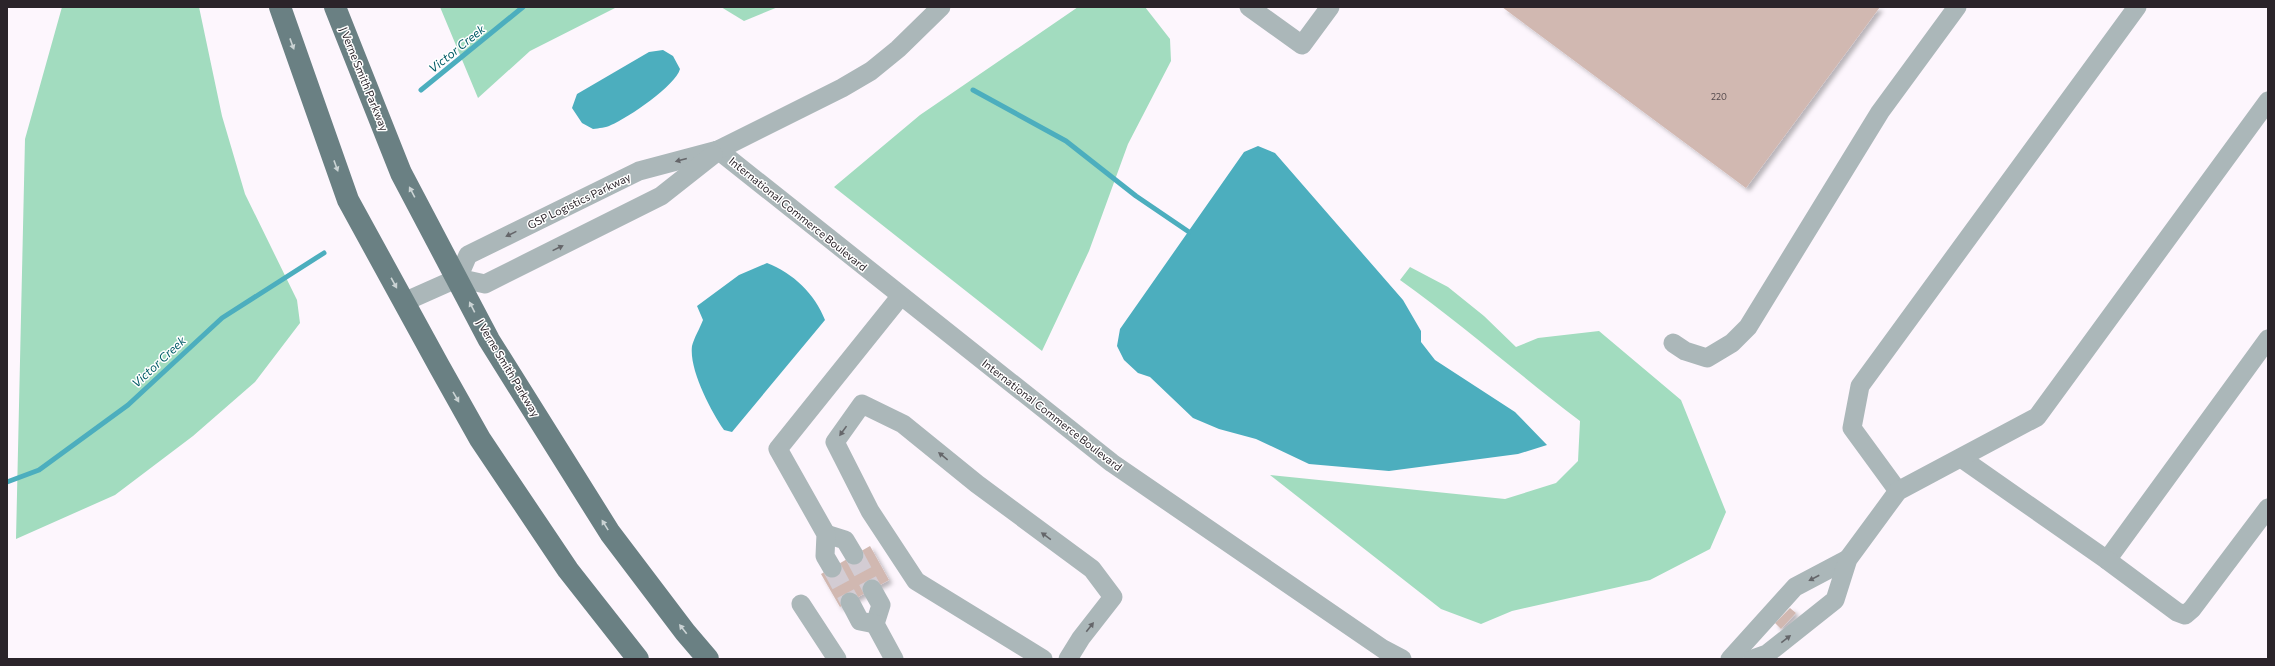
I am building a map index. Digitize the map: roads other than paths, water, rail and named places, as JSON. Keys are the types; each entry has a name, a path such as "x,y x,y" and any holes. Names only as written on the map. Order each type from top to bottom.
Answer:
{"main road":[{"path":"280,7 348,200 404,302 480,439 568,570 638,659"},
{"name":"J Verne Smith Parkway","path":"335,7 402,173 489,340 610,533 685,632 708,659"}],"street":[{"name":"GSP Logistics Parkway","path":"718,150 661,196 485,284 458,278 468,255 639,171 718,150 842,88 871,71 898,50 941,7"},
{"path":"1248,7 1302,45 1330,7"},
{"path":"1673,343 1685,351 1707,358 1732,343 1748,327 1880,112 1957,7"},
{"path":"1898,492 1852,428 1860,386 2137,7"},
{"path":"1753,659 1767,654 1835,600 1848,559 1898,492 2037,417 2268,101"},
{"name":"International Commerce Boulevard","path":"718,150 900,297 1112,463 1383,649 1402,659"},
{"path":"404,302 458,278"},
{"path":"832,568 825,556 826,534 778,449 900,297"},
{"path":"2107,560 2268,339"},
{"path":"1043,659 916,581 870,512 835,442 862,404 903,424 977,484 1092,569 1113,597 1081,638 1068,659"},
{"path":"1961,458 2107,560 2177,612 2185,615 2192,609 2268,508"},
{"path":"826,534 845,540 854,555"},
{"path":"1730,659 1795,588 1848,559"},
{"path":"872,589 881,605 876,624 894,659"},
{"path":"850,602 860,621 876,624"},
{"path":"801,604 837,659"}],"water":[{"path":"663,50 673,56 680,69 677,76 670,84 628,116 609,126 593,129 582,123 572,108 577,94 649,52"},
{"path":"1258,146 1275,153 1403,300 1421,331 1421,342 1435,360 1515,412 1547,445 1518,454 1389,471 1309,464 1256,439 1219,429 1193,418 1150,377 1138,373 1124,360 1117,346 1120,329 1244,152"},
{"path":"767,263 786,272 802,286 821,310 825,320 732,432 724,430 707,401 697,378 692,356 692,346 703,320 697,306 739,275"}],"waterway":[{"name":"Victor Creek","path":"421,90 523,7"},
{"path":"973,90 1066,141 1136,196 1189,232"},
{"name":"Victor Creek","path":"7,482 39,470 128,405 222,318 324,253"}],"tunnel":[{"path":"854,555 872,589"},
{"path":"832,568 850,602"}]}
